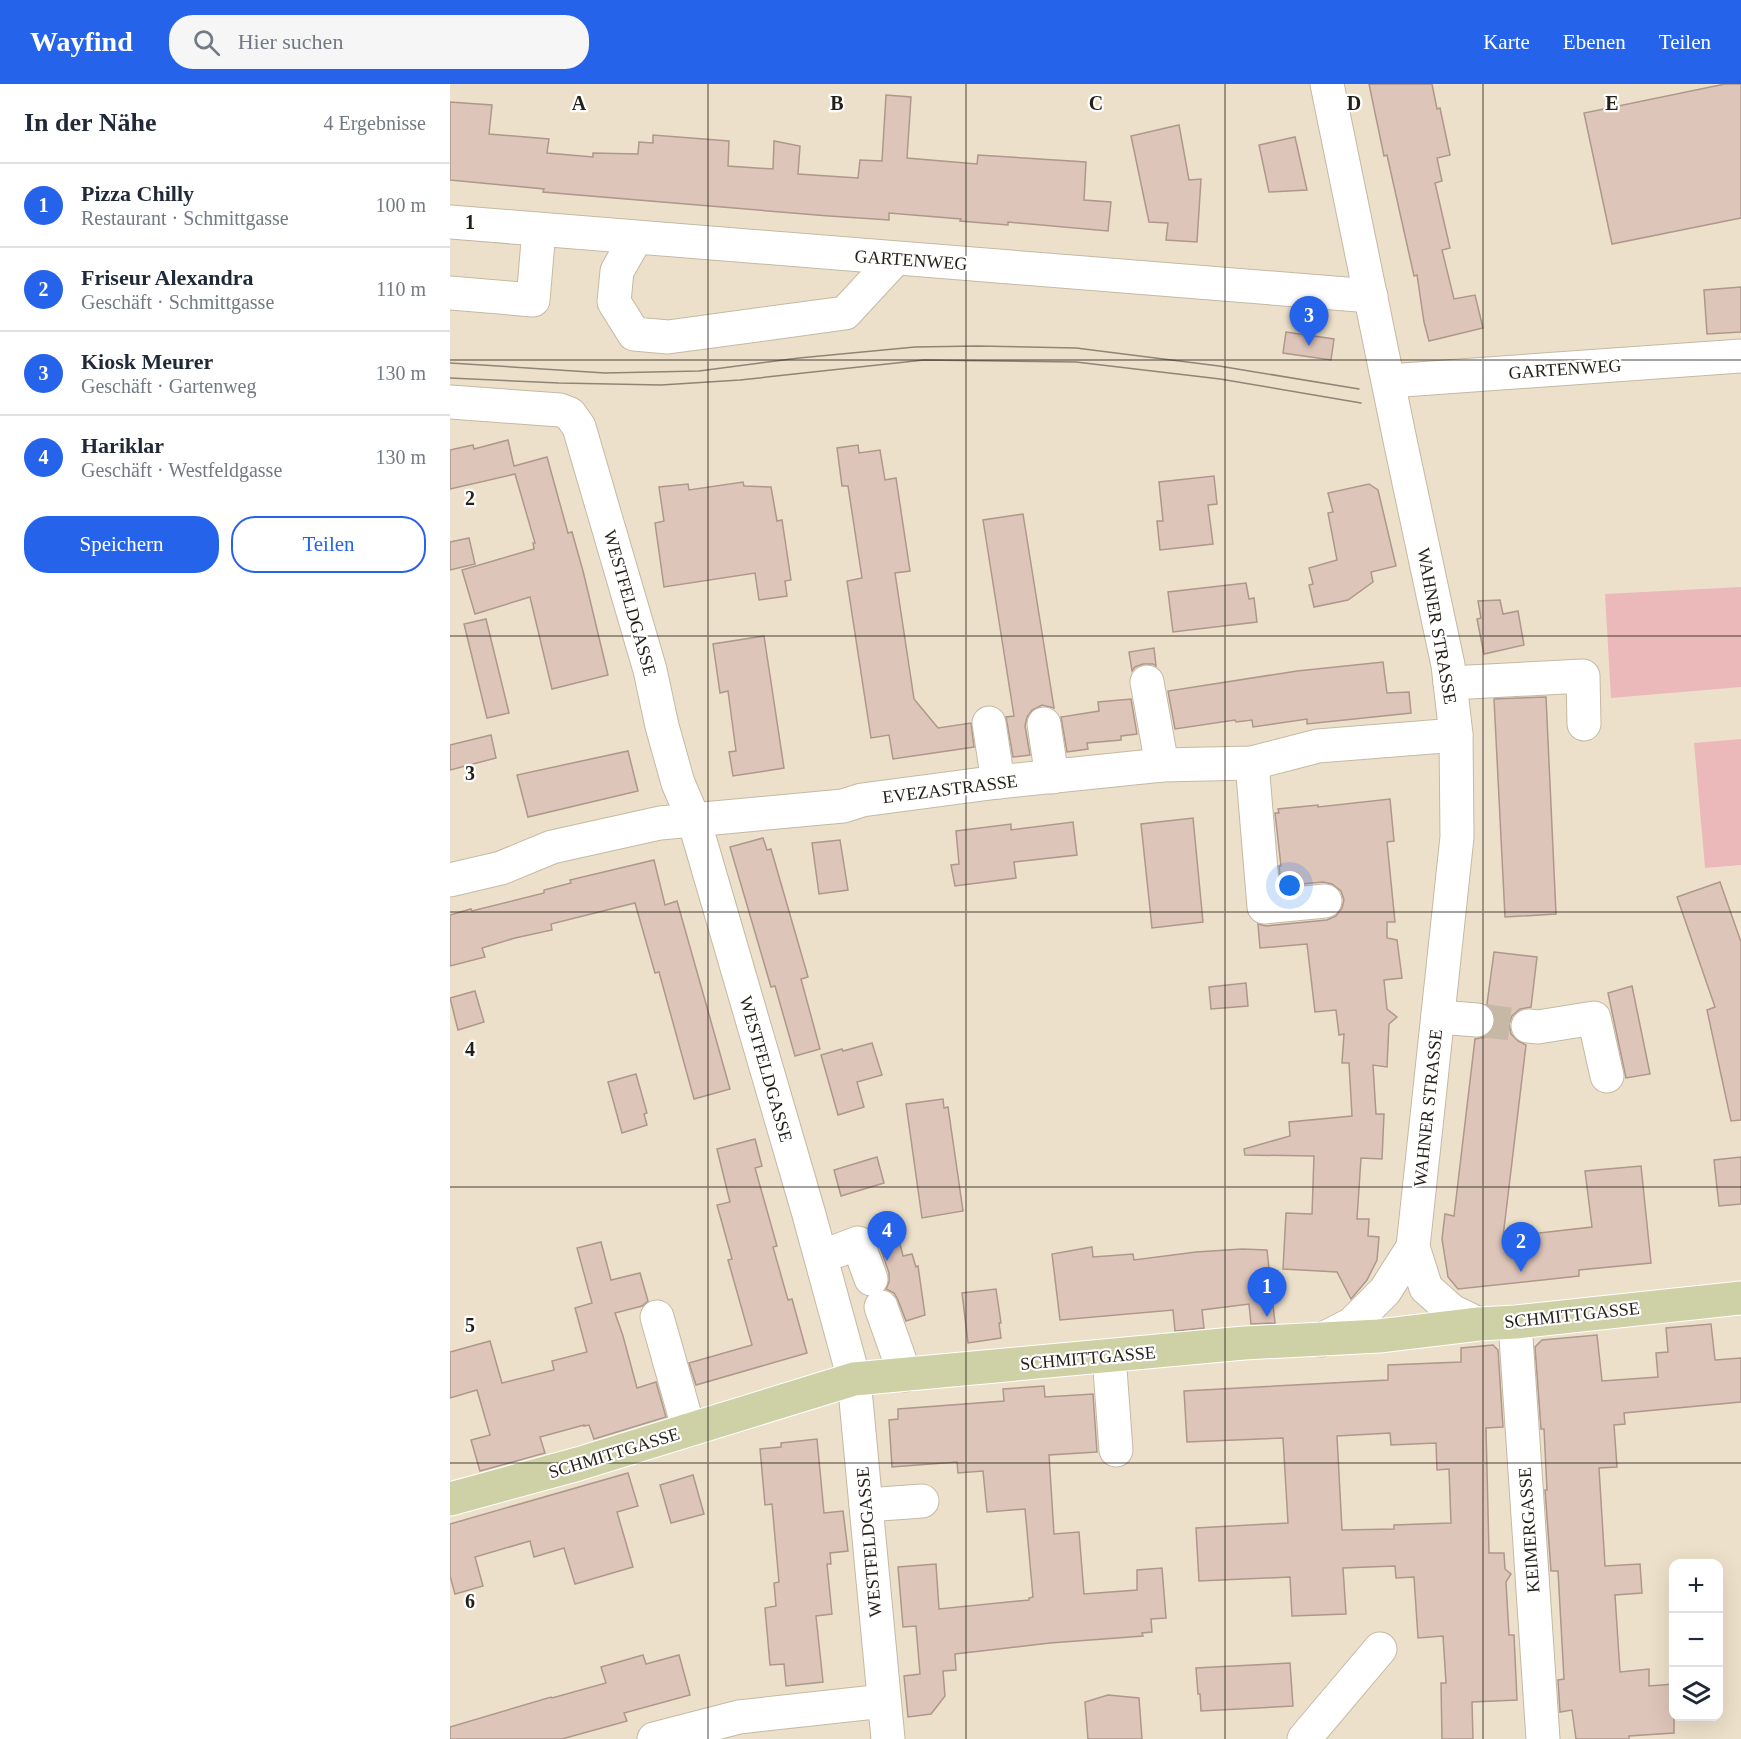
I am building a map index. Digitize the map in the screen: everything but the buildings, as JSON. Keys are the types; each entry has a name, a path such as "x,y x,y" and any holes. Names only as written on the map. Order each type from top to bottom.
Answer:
{"main road":[{"name":"SCHMITTGASSE","path":"450,1499 578,1464 854,1379 1244,1343 1397,1335 1479,1324 1741,1298"}],"street":[{"name":"WAHNER STRASSE","path":"1327,84 1448,664 1456,735 1457,837 1413,1247 1426,1288 1452,1311 1479,1324"},
{"name":"GARTENWEG","path":"450,222 1371,296"},
{"path":"450,293 533,300 539,230"},
{"path":"636,238 617,271 614,302 634,334 668,337 845,313 895,259"},
{"name":"GARTENWEG","path":"1389,381 1741,356"},
{"name":"WESTFELDGASSE","path":"450,402 560,410 570,414 579,427 650,670 662,726 678,783 694,820 854,1379 888,1739"},
{"path":"1450,683 1582,676 1584,724"},
{"path":"1147,682 1162,765"},
{"path":"989,723 998,782"},
{"path":"1044,724 1052,777"},
{"name":"EVEZASTRASSE","path":"450,880 501,868 552,848 660,823 843,806 862,800 998,782 1162,765 1252,763 1318,746 1456,735"},
{"path":"1252,763 1264,907 1325,901"},
{"path":"1438,1017 1477,1020"},
{"path":"1528,1026 1538,1027 1594,1018 1606,1076"},
{"path":"820,1257 858,1243 904,1375"},
{"name":"WAHNER STRASSE","path":"1321,1340 1352,1324 1385,1291 1413,1247"},
{"path":"657,1317 689,1430"},
{"name":"KEIMERGASSE","path":"1515,1322 1543,1739"},
{"path":"1108,1356 1116,1450"},
{"path":"866,1505 922,1501"},
{"path":"1304,1739 1380,1650"},
{"path":"654,1739 741,1728 884,1701"}],"shaded area":[{"path":"1741,587 1741,687 1611,698 1605,594"},
{"path":"1741,739 1741,865 1705,868 1694,743"}],"tunnel":[{"path":"1477,1020 1528,1026"}],"tram line":[{"path":"450,363 605,373 699,371 799,358 915,347 1076,348 1219,366 1359,389"},
{"path":"450,378 661,385 740,380 924,360 1076,362 1220,379 1361,403"}],"place":[{"name":"Kiosk Meurer","path":"1309,346"},
{"name":"Hariklar","path":"887,1261"},
{"name":"Friseur Alexandra","path":"1521,1272"},
{"name":"Pizza Chilly","path":"1267,1317"}]}
